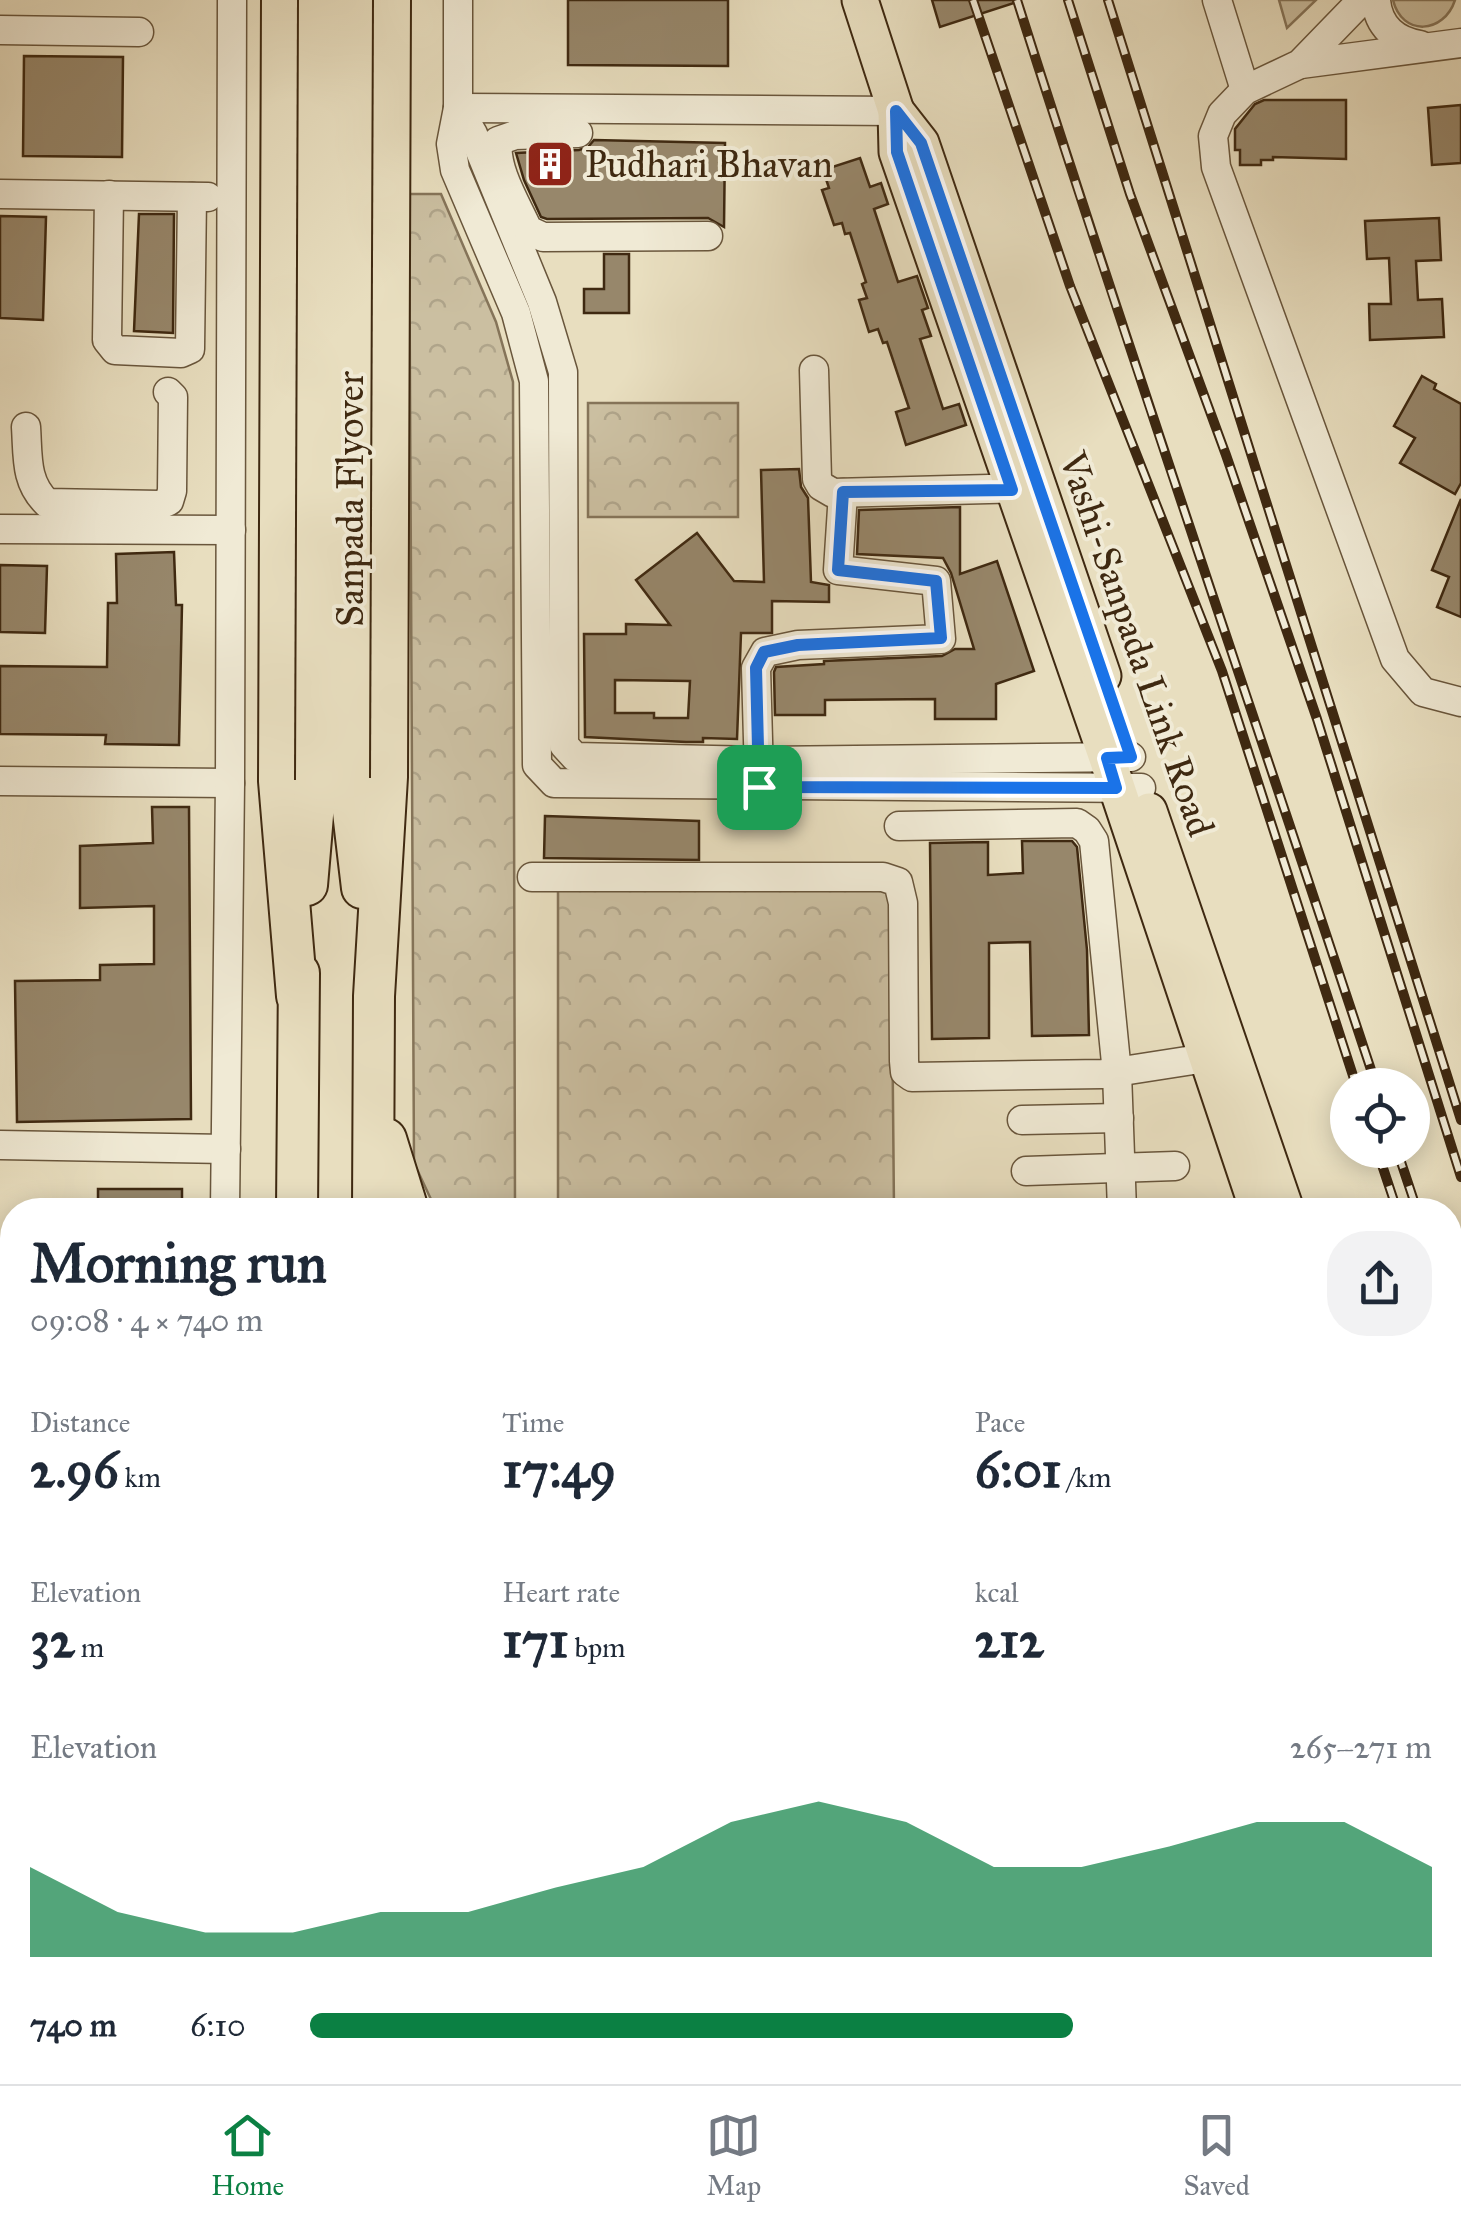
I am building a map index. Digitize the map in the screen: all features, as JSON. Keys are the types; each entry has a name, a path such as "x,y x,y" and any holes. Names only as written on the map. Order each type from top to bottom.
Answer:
{"highway":[{"name":"Sanpada Flyover","path":"319,0 333,779 374,996"},
{"name":"Sanpada Flyover","path":"297,996 333,779 352,0"},
{"path":"297,1198 297,996 279,781 282,8 390,8 386,777 374,996 374,1198"},
{"path":"374,1102 404,1198"}],"main road":[{"name":"Vashi-Sanpada Link Road","path":"860,0 896,111 897,152 1025,488 1124,773 1282,1198"},
{"name":"Vashi-Sanpada Link Road","path":"1124,773 1206,1058 1254,1198"}],"street":[{"path":"225,1198 232,0"},
{"path":"458,0 458,108 452,144 455,170 516,313 534,382 537,766 554,783 759,774 1124,773"},
{"path":"1216,0 1245,90"},
{"path":"1300,64 1362,0"},
{"path":"1376,0 1382,22 1401,41 1448,44"},
{"path":"1448,44 1461,29"},
{"path":"0,30 139,32"},
{"path":"1448,44 1300,64 1245,90 1222,114 1213,136 1216,167 1395,659 1423,692 1461,702"},
{"path":"458,108 896,111"},
{"path":"458,108 498,141"},
{"path":"498,141 516,135 578,133"},
{"path":"498,141 502,167 528,230 534,235 708,236"},
{"path":"0,194 231,198"},
{"path":"109,195 107,340 115,350 181,353 190,350 192,197"},
{"path":"814,370 818,479 826,490 1025,488"},
{"path":"0,529 94,517 169,501 173,397 168,392"},
{"path":"26,428 28,473 35,491 47,503 94,517 231,530"},
{"path":"759,774 756,668 764,652 798,645 941,638 936,581 838,570 843,492"},
{"path":"0,781 230,783"},
{"path":"898,826 1078,824 1087,830 1097,854 1117,1073 1121,1198"},
{"path":"532,876 884,877 898,882 903,903 906,1072 912,1077 1117,1073 1206,1058"},
{"path":"1022,1120 1118,1118"},
{"path":"0,1145 226,1150"},
{"path":"1026,1171 1175,1166"}],"green space":[{"path":"1279,0 1316,0 1287,28"},
{"path":"1393,0 1455,0 1442,20 1423,27 1405,20"},
{"path":"409,194 441,194 496,322 513,382 515,1198 430,1198 414,1163"},
{"path":"588,403 738,403 738,517 588,517"},
{"path":"558,890 891,890 894,1198 558,1198"}],"building":[{"path":"568,0 728,0 728,66 568,65"},
{"path":"932,0 1013,0 1014,3 940,27"},
{"path":"24,56 123,57 122,157 23,156"},
{"path":"1264,100 1346,100 1346,159 1273,157 1261,160 1261,165 1240,165 1235,129 1255,104"},
{"path":"1461,105 1461,163 1432,165 1428,108"},
{"path":"594,140 725,143 724,227 708,218 541,217 516,153 579,150"},
{"path":"860,158 870,187 881,183 888,204 874,209 898,282 917,276 928,308 922,310 931,336 920,339 943,409 959,404 966,425 906,445 896,412 909,408 887,342 883,343 878,329 869,332 859,300 867,298 862,284 866,282 850,233 845,234 842,223 834,225 822,190 829,188 823,170"},
{"path":"139,214 174,214 173,333 134,331"},
{"path":"0,216 46,217 43,320 0,318"},
{"path":"1439,218 1441,260 1416,261 1418,300 1442,299 1444,337 1370,340 1369,304 1391,304 1389,258 1367,259 1365,221"},
{"path":"604,254 629,254 629,313 584,313 584,289 604,289"},
{"path":"1422,376 1436,384 1434,389 1461,404 1461,483 1455,494 1400,463 1415,438 1394,426"},
{"path":"799,469 801,487 808,498 811,582 829,585 829,602 772,601 772,633 741,633 737,739 686,742 585,737 584,634 626,634 626,624 670,625 636,580 697,533 734,581 764,582 761,470","holes":["615,680 690,681 688,718 615,713"]},
{"path":"1461,499 1461,617 1437,607 1449,577 1432,570"},
{"path":"960,507 960,574 997,561 1034,671 996,684 996,719 935,719 935,699 825,700 825,715 775,715 776,667 942,656 955,649 974,649 943,558 857,554 859,510"},
{"path":"174,552 176,605 182,605 179,745 105,744 106,735 0,734 0,666 107,667 108,603 117,603 116,554"},
{"path":"0,565 47,566 45,633 0,632"},
{"path":"152,807 189,807 191,1119 17,1122 15,981 100,980 100,965 154,964 154,906 80,908 80,846 153,843"},
{"path":"545,816 699,821 699,860 544,858"},
{"path":"1022,841 1072,841 1077,847 1087,950 1089,1035 1032,1036 1030,942 989,943 989,1038 932,1039 930,843 988,842 988,875 1023,873"},
{"path":"98,1189 182,1189 182,1198 98,1198"}],"railway":[{"path":"973,0 1070,286 1222,671 1350,1068"},
{"path":"1017,0 1370,1068"},
{"path":"1068,0 1130,194 1317,719 1461,1177"},
{"path":"1108,0 1461,1120"},
{"path":"1383,1168 1393,1198"},
{"path":"1403,1168 1413,1198"}],"place":[{"name":"Pudhari Bhavan","path":"550,164"}],"route":[{"path":"896,111 921,143 1131,757 1107,758 1116,788 759,787 756,668 764,652 798,645 941,638 936,581 838,570 843,492 1012,490 897,152 896,111"}]}
